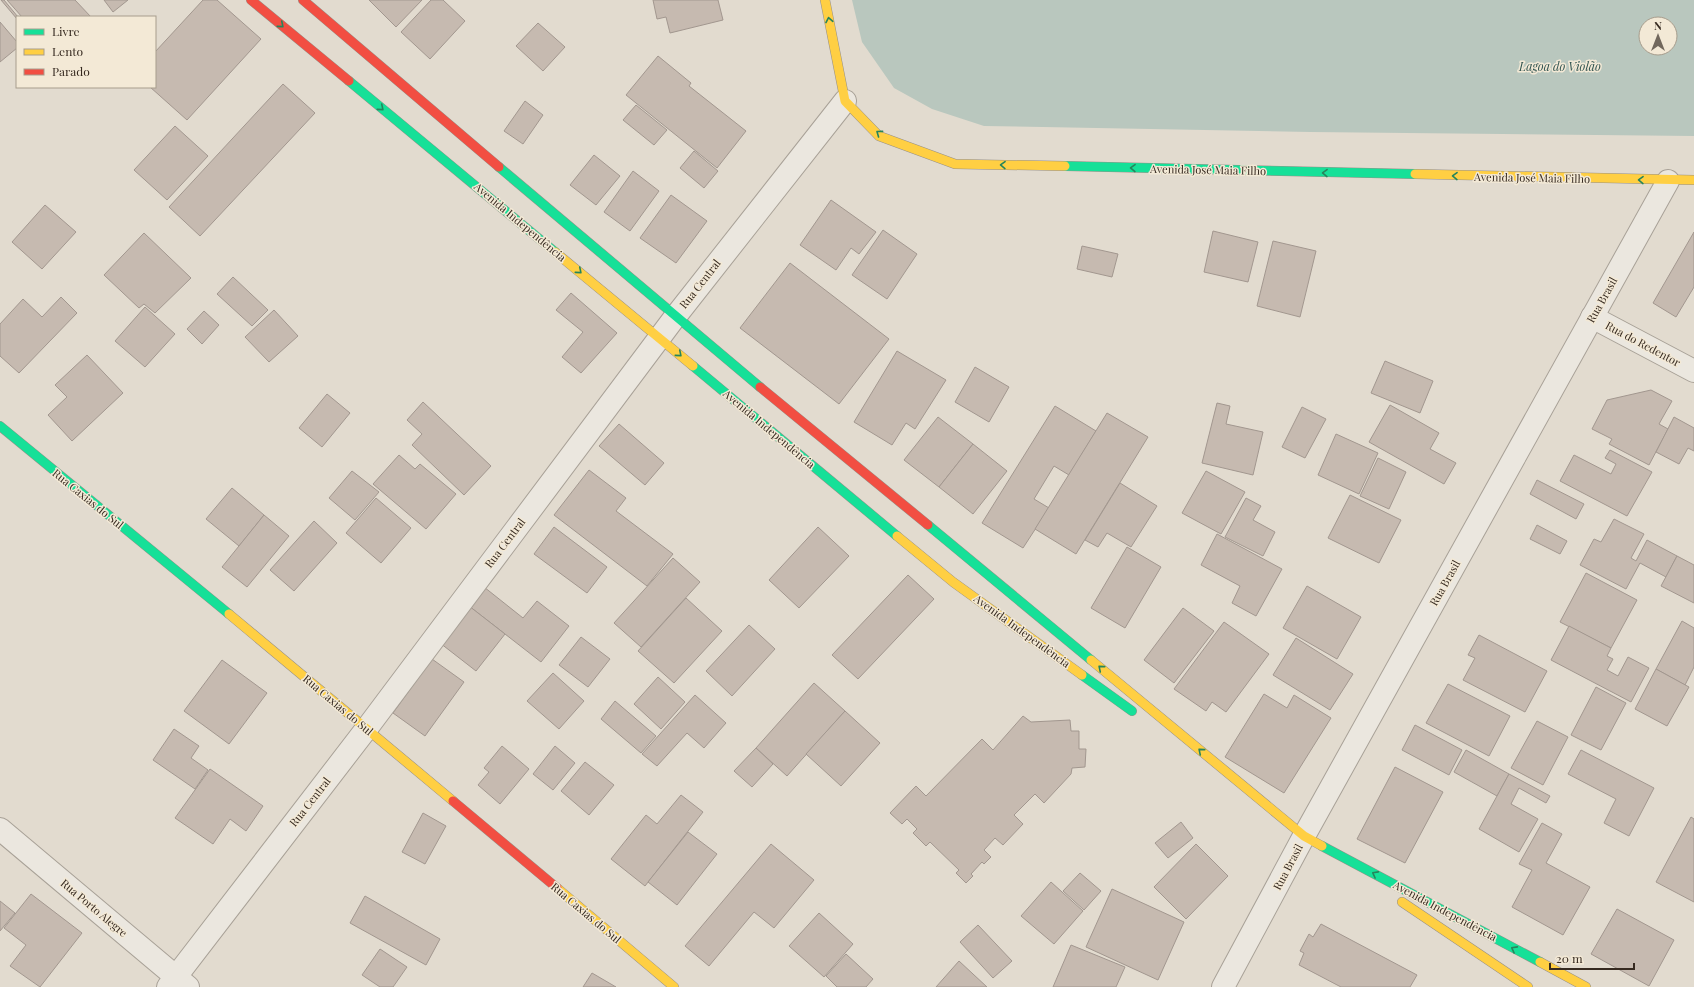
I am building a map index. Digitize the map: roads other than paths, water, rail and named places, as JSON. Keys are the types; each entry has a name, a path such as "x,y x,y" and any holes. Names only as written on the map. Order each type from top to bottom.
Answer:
{"street":[{"name":"Avenida Independência","path":"251,0 420,135 660,338 955,579 1138,716"},
{"name":"Avenida Independência","path":"303,0 438,120 968,563 1304,836 1529,964 1586,987"},
{"path":"825,0 845,101"},
{"name":"Avenida José Maia Filho","path":"845,101 879,136 955,164 1668,181 1694,180"},
{"name":"Rua Central","path":"177,984 675,317 845,101"},
{"name":"Rua Brasil","path":"1223,987 1304,836 1668,181"},
{"name":"Rua do Redentor","path":"1592,318 1694,372"},
{"name":"Rua Caxias do Sul","path":"0,426 367,728 674,987"},
{"name":"Avenida Independência","path":"1183,748 1304,836 1383,889"},
{"name":"Rua Porto Alegre","path":"0,829 177,984"},
{"name":"Avenida Independência","path":"1396,898 1528,987"},
{"path":"1520,982 1529,964"}],"water":[{"name":"Lagoa do Violão","path":"852,0 1694,0 1694,136 1311,132 984,126 932,109 894,88 862,42"}]}
